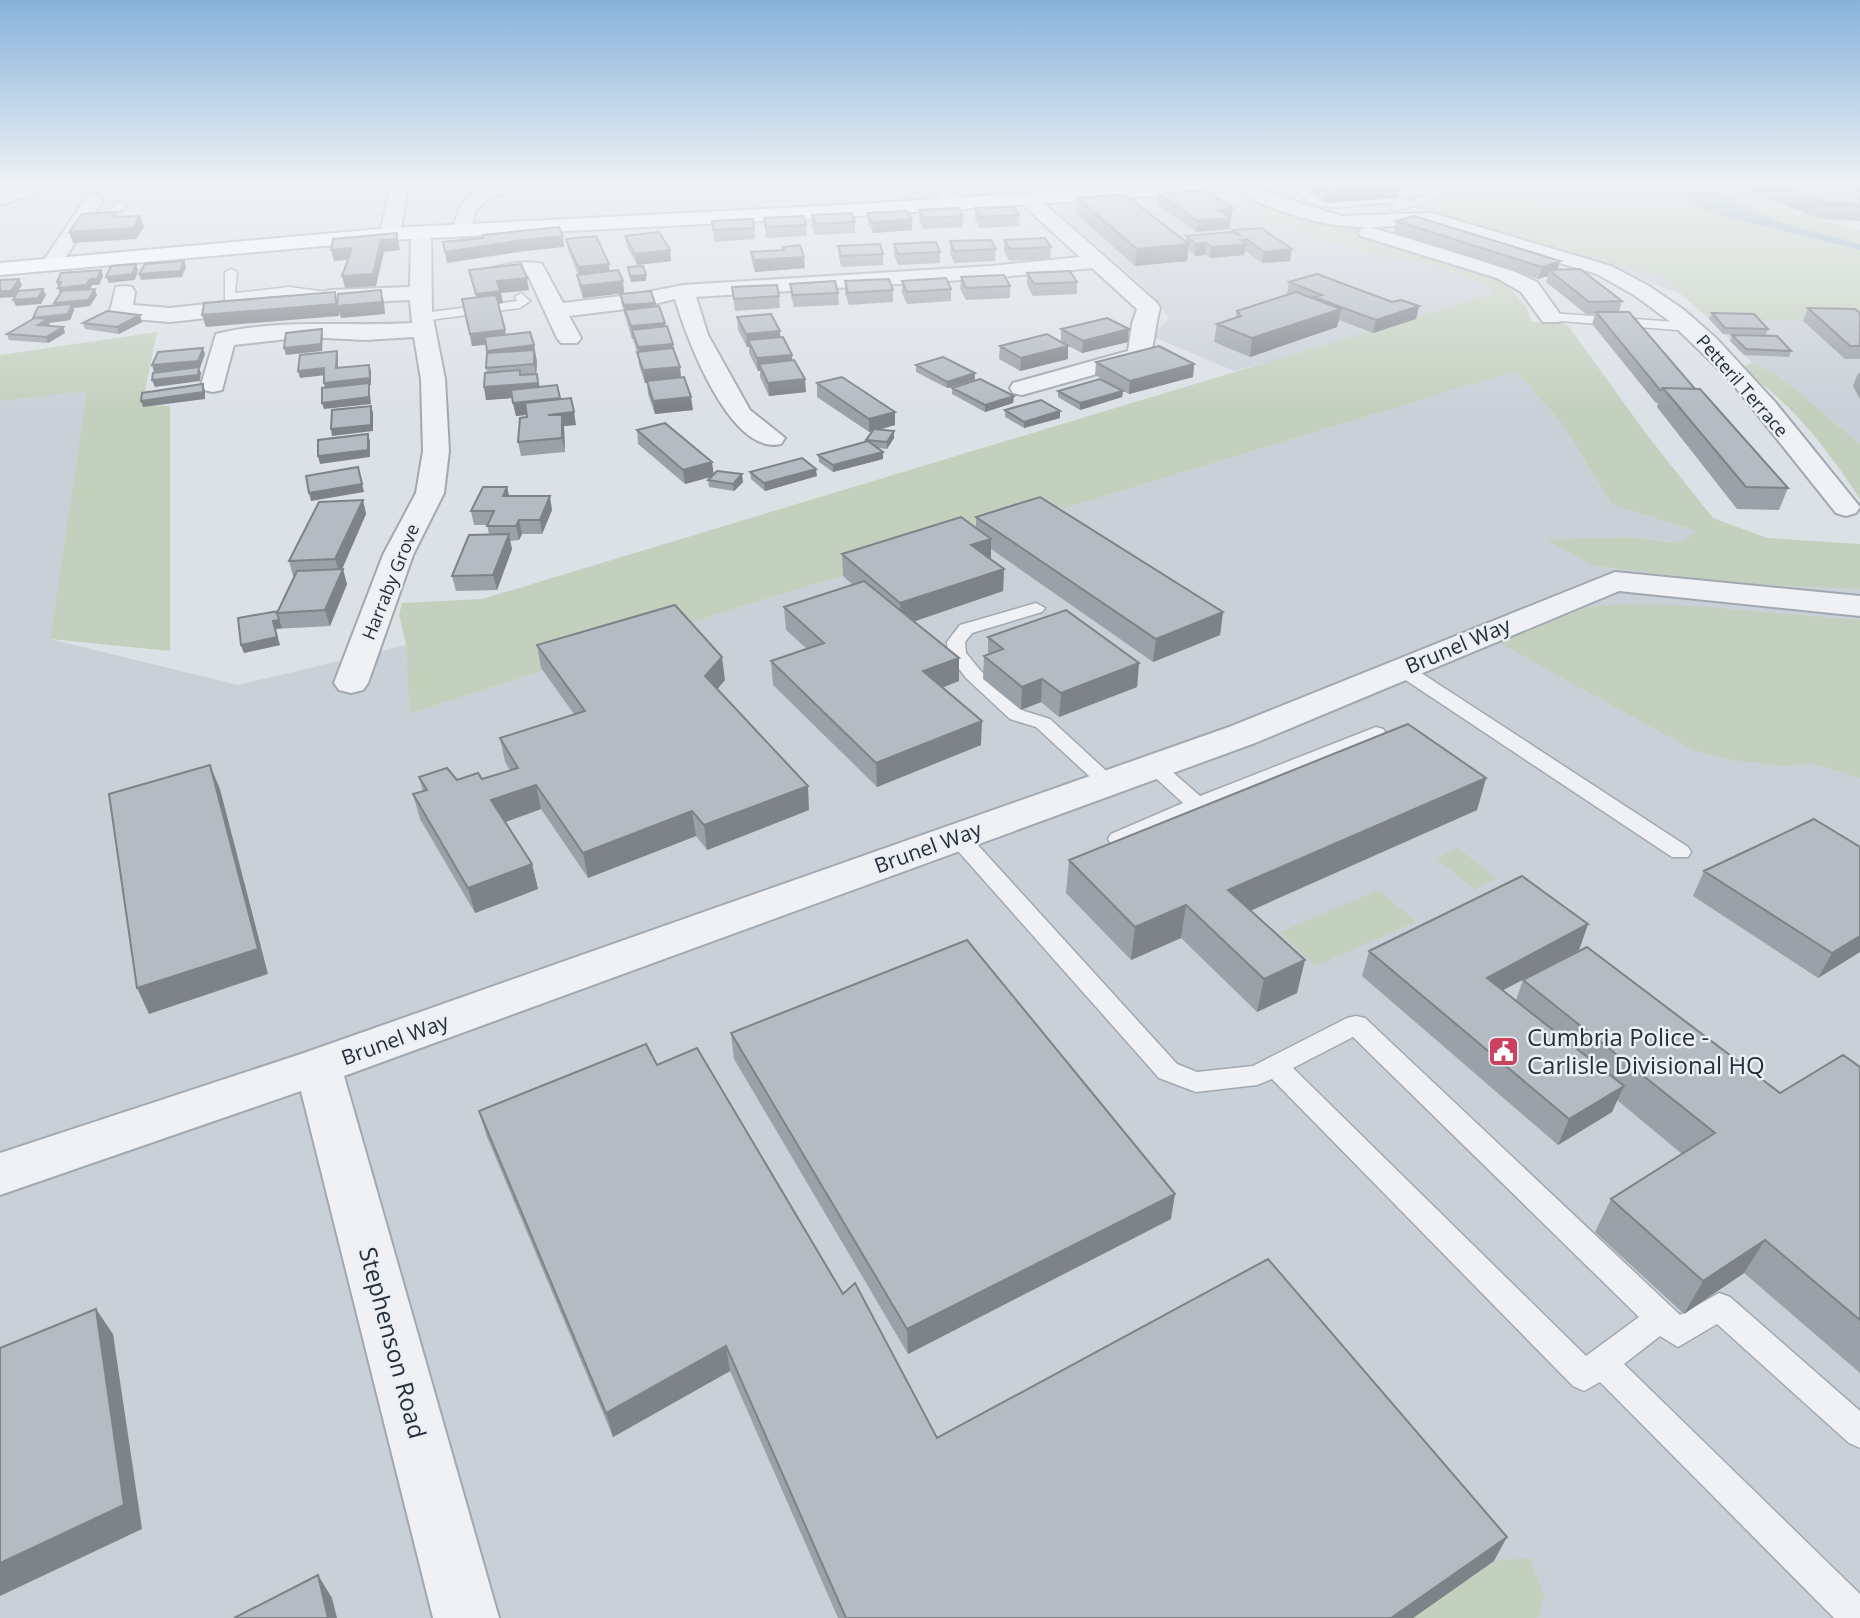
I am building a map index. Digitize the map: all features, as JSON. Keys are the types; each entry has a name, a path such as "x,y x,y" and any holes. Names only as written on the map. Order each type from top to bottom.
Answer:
{"main road":[{"path":"0,269 121,259"}],"street":[{"path":"50,265 54,259"},
{"name":"Harraby Grove","path":"351,683 398,555 430,493 436,451 433,379 422,313 421,259"},
{"path":"1022,388 1139,355 1143,324 1149,309 1094,259"},
{"name":"Petteril Terrace","path":"1455,259 1504,274 1529,287 1551,317"},
{"name":"Petteril Terrace","path":"1565,259 1624,279 1709,342 1846,507"},
{"path":"556,311 642,300 683,290 990,272 1097,261"},
{"path":"499,272 535,268 569,338"},
{"path":"683,290 697,335 740,415 772,438"},
{"path":"124,292 121,311 170,315 335,297 422,313"},
{"path":"212,385 224,339 306,330 365,333 422,313"},
{"name":"Brunel Way","path":"0,1174 318,1068 1242,735 1615,580 1860,606"},
{"name":"Stephenson Road","path":"318,1068 466,1618"}],"lane":[{"path":"231,272 229,297 289,291 335,297"},
{"path":"422,313 460,307 520,304 524,301 521,297"},
{"path":"1551,317 1690,327"},
{"path":"1036,608 966,629 956,642 957,654 973,674 1017,715 1043,723 1108,783"},
{"path":"1402,668 1679,852"},
{"path":"1119,839 1376,733"},
{"path":"1154,766 1198,805"},
{"path":"958,837 1168,1071 1196,1082 1257,1075 1356,1025 1678,1334 1718,1306 1860,1432"},
{"path":"1275,1066 1584,1376 1661,1318"},
{"path":"1602,1363 1859,1618"}],"shaded area":[{"path":"1111,259 1400,259 1440,266 1488,286 1494,294 1325,347 1234,371 1156,338 1156,332 1169,318 1152,294"},
{"path":"1576,259 1834,259 1860,267 1860,444 1777,374 1752,363 1708,316 1679,293"},
{"path":"1516,371 1563,425 1612,505 1696,531 1683,543 1625,537 1547,541 1596,566 1749,585 1860,589 1860,1618 0,1618 0,401 89,390 50,639 238,685 406,645 409,714 740,607"}],"green space":[{"path":"1400,259 1446,259 1502,280 1524,305 1531,322 1564,323 1713,518 1767,538 1860,544 1860,589 1749,585 1595,566 1545,540 1625,537 1682,543 1696,531 1612,505 1563,425 1516,371 740,607 409,714 406,645 399,615 402,603 482,599 1493,294 1487,286 1440,266"},
{"path":"1589,259 1860,259 1860,321 1709,319 1660,275"},
{"path":"157,332 142,405 170,406 170,651 50,639 87,391 0,401 0,355"},
{"path":"1752,363 1777,374 1860,444 1860,499 1807,427 1776,395 1740,368"},
{"path":"1620,604 1681,605 1860,620 1860,778 1812,763 1782,766 1732,760 1693,750 1498,642 1578,608"},
{"path":"1458,848 1497,879 1474,889 1436,858"},
{"path":"1379,890 1416,922 1315,966 1280,932"},
{"path":"1529,1558 1545,1597 1537,1618 1413,1618 1494,1561"}],"building":[{"path":"348,259 377,259 373,274 342,276"},
{"path":"574,259 606,259 609,264 578,267"},
{"path":"1515,259 1560,261 1542,267"},
{"path":"184,261 180,271 139,274 145,264"},
{"path":"136,264 132,274 106,277 111,266"},
{"path":"521,264 527,278 497,281 500,291 476,294 469,270"},
{"path":"643,266 646,275 630,276 628,267"},
{"path":"1580,269 1622,301 1589,302 1549,270"},
{"path":"101,270 97,279 90,279 86,285 58,288 61,282 57,282 61,273"},
{"path":"618,270 623,281 581,286 577,275"},
{"path":"1070,271 1077,282 1034,284 1027,273"},
{"path":"1317,274 1392,302 1401,300 1419,306 1376,320 1314,297 1322,295 1289,282"},
{"path":"1004,275 1010,286 966,288 961,277"},
{"path":"946,278 951,289 907,292 902,281"},
{"path":"19,279 11,291 0,291 0,280"},
{"path":"889,279 893,290 848,293 845,281"},
{"path":"835,281 838,293 793,295 790,284"},
{"path":"777,285 779,296 734,299 732,287"},
{"path":"43,289 38,298 13,300 18,291"},
{"path":"95,289 88,300 54,303 62,291"},
{"path":"381,290 382,302 337,306 338,294"},
{"path":"651,291 655,303 624,305 620,294"},
{"path":"335,292 336,304 202,315 204,303"},
{"path":"1296,292 1341,309 1252,338 1217,324 1241,316 1237,311"},
{"path":"496,295 505,330 470,334 462,299"},
{"path":"72,304 68,314 33,318 38,307"},
{"path":"659,306 665,323 631,326 625,310"},
{"path":"1808,308 1855,309 1860,313 1860,346 1850,346"},
{"path":"107,311 140,315 117,327 83,323"},
{"path":"1596,312 1629,312 1695,389 1660,390"},
{"path":"1712,313 1754,314 1768,329 1725,328"},
{"path":"771,314 780,331 746,334 737,317"},
{"path":"35,318 48,319 38,325 63,327 46,337 7,334"},
{"path":"1107,318 1129,329 1083,341 1061,329"},
{"path":"667,326 673,344 638,347 632,330"},
{"path":"322,329 321,344 284,348 286,333"},
{"path":"530,332 534,345 487,351 485,337"},
{"path":"1047,334 1068,346 1021,358 1000,346"},
{"path":"1732,335 1777,336 1791,351 1746,349"},
{"path":"783,337 792,355 757,358 748,340"},
{"path":"1159,346 1194,364 1130,381 1096,362"},
{"path":"203,348 198,361 152,365 158,352"},
{"path":"673,348 680,367 643,370 637,352"},
{"path":"534,350 534,364 486,368 487,353"},
{"path":"337,351 336,368 369,365 370,378 324,383 324,368 298,371 300,355"},
{"path":"943,357 975,373 947,382 916,365"},
{"path":"794,360 805,379 768,383 759,364"},
{"path":"199,367 198,375 152,380 153,373"},
{"path":"520,370 520,375 537,374 538,383 484,387 485,373"},
{"path":"684,377 691,397 653,401 647,381"},
{"path":"842,377 895,412 869,419 817,383"},
{"path":"980,379 1014,396 985,405 952,388"},
{"path":"1100,379 1123,391 1080,403 1058,391"},
{"path":"369,383 369,397 322,403 322,388"},
{"path":"203,384 203,392 141,401 142,393"},
{"path":"557,385 560,398 513,403 511,390"},
{"path":"1663,388 1700,389 1788,488 1746,487"},
{"path":"571,398 574,412 548,415 562,415 562,438 518,442 520,418 527,417 525,403"},
{"path":"1041,400 1060,411 1024,422 1005,410"},
{"path":"371,406 371,425 331,429 332,410"},
{"path":"665,423 712,462 683,470 637,430"},
{"path":"874,429 894,431 887,442 866,440"},
{"path":"368,434 368,450 318,456 318,440"},
{"path":"868,441 883,452 833,465 818,455"},
{"path":"802,458 816,469 764,483 750,472"},
{"path":"358,467 362,484 309,493 306,476"},
{"path":"717,471 742,474 733,484 708,480"},
{"path":"483,487 507,487 503,496 550,496 540,520 519,520 516,526 487,526 494,511 471,511"},
{"path":"1040,497 1223,612 1156,639 976,517"},
{"path":"363,500 335,559 289,561 319,502"},
{"path":"961,517 991,539 971,545 1004,569 900,603 842,554"},
{"path":"509,534 493,575 452,576 469,535"},
{"path":"343,569 325,610 277,613 297,571"},
{"path":"864,581 959,658 923,671 982,721 876,763 771,661 824,643 784,607"},
{"path":"675,605 722,657 705,676 808,786 704,825 692,811 583,853 536,785 491,800 532,864 468,888 413,794 427,790 419,777 447,768 457,780 478,773 482,779 518,768 500,738 585,711 537,645"},
{"path":"1066,610 1139,663 1061,693 1042,679 1022,687 984,656 1003,649 988,637"},
{"path":"278,611 279,620 273,621 277,637 241,645 238,618"},
{"path":"1408,724 1486,778 1228,890 1305,960 1264,979 1186,905 1135,927 1069,860"},
{"path":"210,765 258,949 137,988 109,794"},
{"path":"1814,819 1860,847 1860,936 1832,953 1704,871"},
{"path":"1522,876 1588,924 1487,978 1624,1086 1569,1119 1369,951"},
{"path":"967,940 1175,1194 907,1329 731,1033"},
{"path":"1587,947 1780,1093 1843,1055 1860,1067 1860,1320 1765,1240 1703,1281 1611,1199 1715,1133 1523,980"},
{"path":"646,1044 657,1065 697,1048 843,1294 855,1283 937,1438 1268,1259 1507,1537 1391,1618 846,1618 726,1346 606,1413 479,1111"},
{"path":"96,1309 124,1505 0,1563 0,1348"},
{"path":"318,1575 328,1618 234,1618"}],"place":[{"name":"Cumbria Police - Carlisle Divisional HQ","path":"1504,1052"}]}
